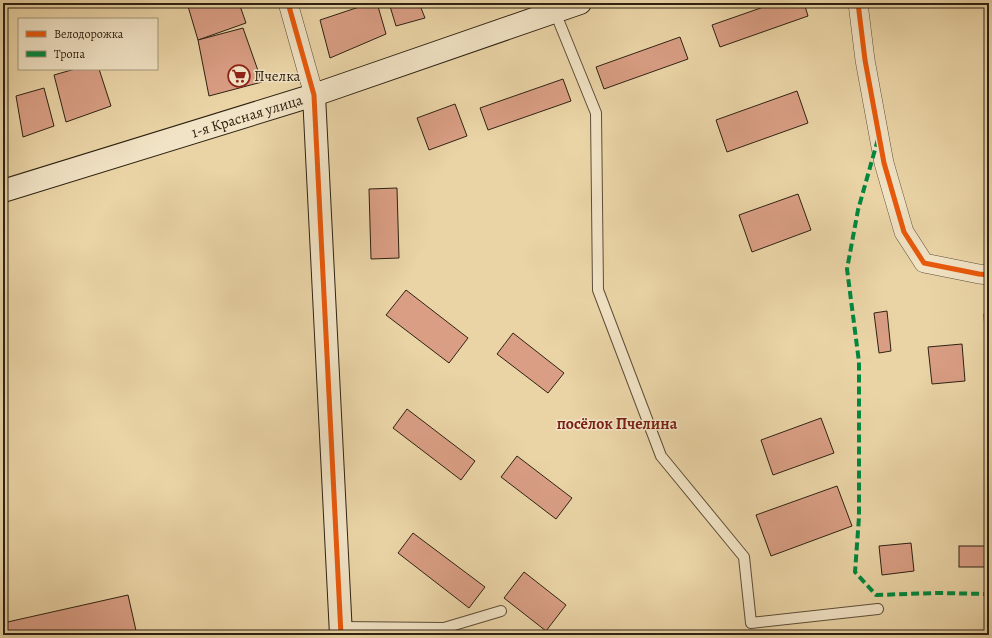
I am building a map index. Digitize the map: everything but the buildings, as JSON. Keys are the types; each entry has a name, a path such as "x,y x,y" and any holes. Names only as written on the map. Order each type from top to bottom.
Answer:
{"main road":[{"name":"1-я Красная улица","path":"3,191 314,95 580,3"},
{"path":"314,95 341,631"}],"street":[{"path":"288,3 314,95"},
{"path":"858,3 865,60 884,163 904,232 924,263 989,275"}],"lane":[{"path":"555,12 596,113 598,290 662,456 744,557 751,623 878,609"},
{"path":"341,631 444,628 501,611"}],"marked path":[{"path":"878,139 858,210 847,269 859,362 859,517 855,572 876,595 937,593 989,594"}],"cycle path":[{"path":"288,3 314,95 341,635"},
{"path":"858,3 865,60 884,163 904,232 924,263 989,275"}],"place":[{"name":"Пчелка","path":"239,76"}],"district":[{"name":"посёлок Пчелина","path":"617,424"}]}
